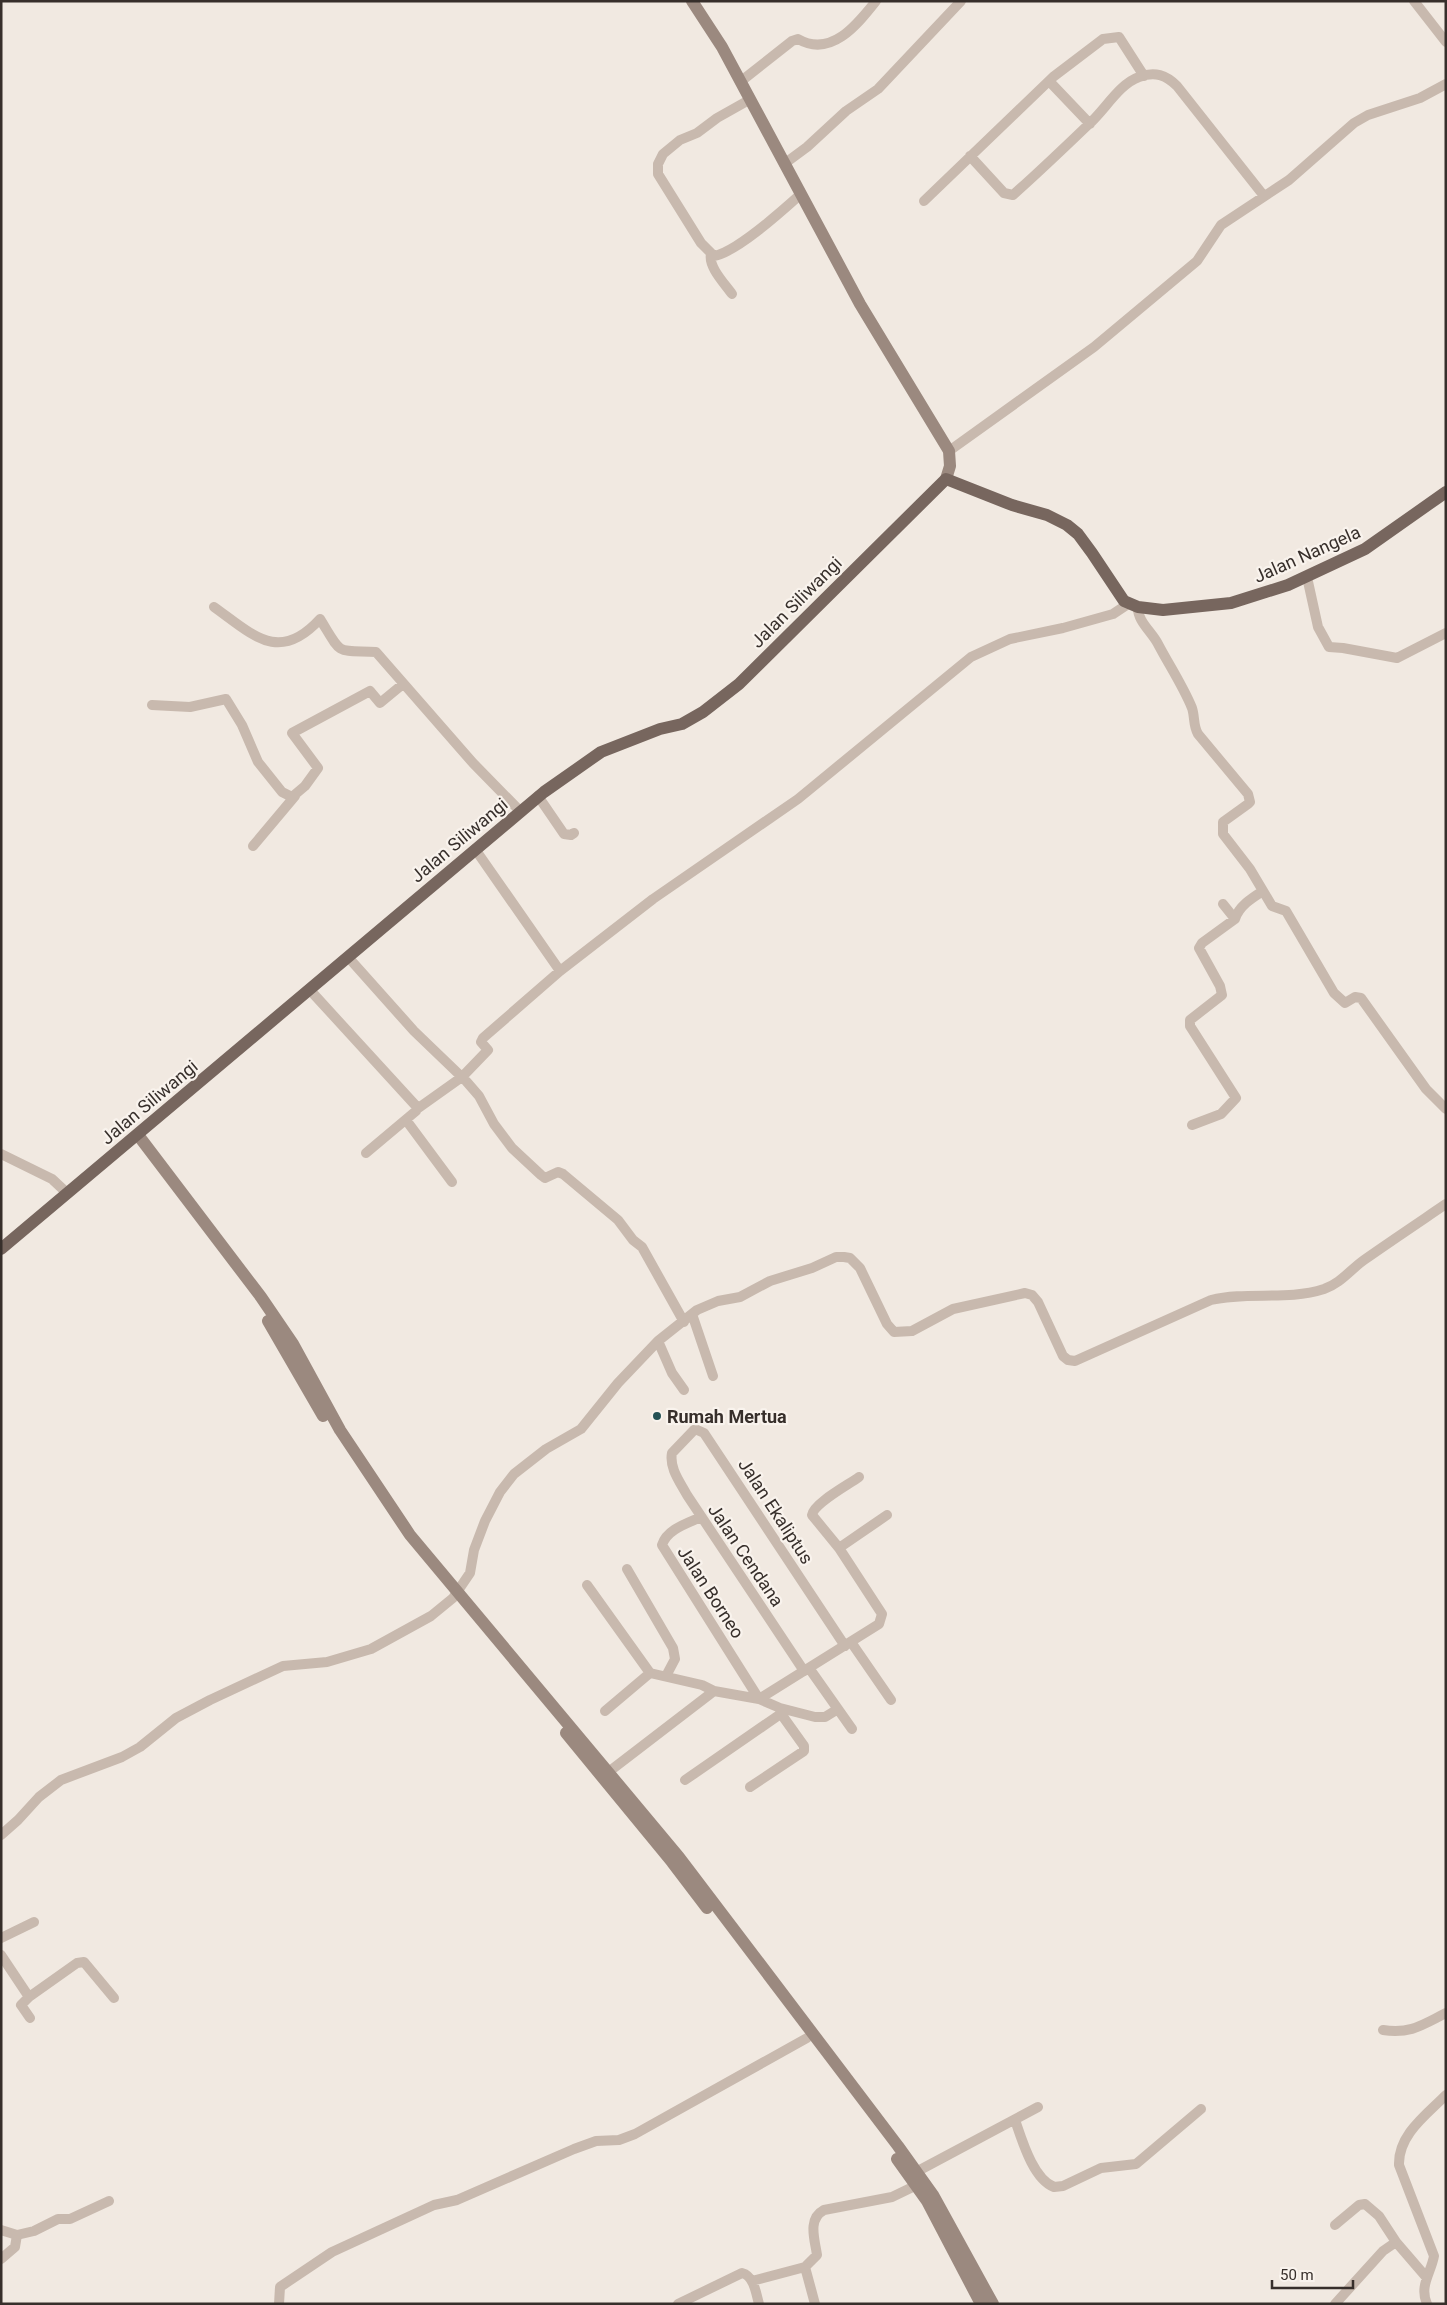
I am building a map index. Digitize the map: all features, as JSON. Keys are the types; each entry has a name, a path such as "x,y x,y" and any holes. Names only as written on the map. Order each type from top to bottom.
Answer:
{"main road":[{"path":"946,479 1012,505 1047,515 1066,525 1078,534 1118,595 1133,606"},
{"name":"Jalan Siliwangi","path":"1,1249 538,796 601,752 642,736 682,724 739,684 946,479"},
{"name":"Jalan Nangela","path":"1133,606 1163,610 1182,607 1215,606 1264,595 1365,549 1446,492"}],"street":[{"path":"692,1 722,47 860,304 949,450 950,466 946,479"},
{"path":"740,82 792,41 798,39 809,45 823,46 838,40 876,1"},
{"path":"784,164 807,147 846,111 884,83 961,1"},
{"path":"1414,1 1446,42"},
{"path":"924,201 1050,81 1103,39 1119,37 1125,43 1144,76"},
{"path":"970,156 1004,193 1013,195 1090,124 1128,83 1144,76 1159,74 1171,80 1264,196"},
{"path":"1050,81 1090,124"},
{"path":"949,450 1094,347 1198,260 1222,225 1289,180 1354,123 1368,115 1420,98 1446,84"},
{"path":"732,294 710,260 711,254 675,204 658,174 658,164 663,154 680,140 697,133 749,100"},
{"path":"711,254 721,254 742,241 801,194"},
{"path":"1307,577 1318,627 1329,647 1398,658 1446,633"},
{"path":"366,1153 417,1109 462,1077 488,1050 481,1042 483,1038 560,971 654,899 798,799 936,689 972,657 1010,639 1113,614 1133,606 1154,636 1190,705 1198,734 1248,794 1250,802 1222,822 1221,830 1272,906 1286,911 1334,993 1345,1003 1355,997 1361,998 1426,1090 1446,1108"},
{"path":"214,607 269,642 280,644 300,638 320,619 338,648 350,653 376,652 473,763 520,811"},
{"path":"253,846 305,786 318,768 292,733 370,691 380,703 403,684"},
{"path":"152,705 190,707 226,700 242,725 251,751 258,762 282,792 289,796 295,796"},
{"path":"538,796 564,834 571,835 574,833"},
{"path":"474,849 560,971"},
{"path":"1192,1125 1221,1114 1236,1098 1190,1023 1222,995 1220,986 1199,948 1202,943 1235,919 1237,913 1244,905 1263,891"},
{"path":"1223,904 1235,919"},
{"path":"348,957 414,1031 462,1077 478,1096 494,1124 512,1148 540,1176 545,1178 558,1172 563,1174 618,1220 647,1254 684,1322"},
{"path":"309,989 403,1091 417,1109"},
{"path":"406,1120 452,1182"},
{"path":"136,1137 261,1297 293,1344 340,1430 410,1535 455,1596 606,1774 672,1862 763,1975 947,2219 993,2304"},
{"path":"1,1154 52,1179 67,1193"},
{"path":"1,1834 18,1820 39,1796 61,1780 122,1757 195,1708 283,1666 327,1662 371,1649 424,1620 455,1596 470,1574 477,1543 500,1492 528,1462 546,1449 581,1429 618,1383 658,1341 692,1314 713,1303 740,1297 770,1281 812,1268 836,1257 844,1257 850,1258 860,1268 887,1324 894,1332 912,1332 953,1308 1025,1293 1032,1295 1038,1302 1063,1356 1068,1360 1075,1360 1210,1300 1231,1295 1273,1296 1324,1289 1345,1278 1361,1262 1446,1204"},
{"path":"692,1314 713,1376"},
{"path":"658,1341 672,1373 684,1390"},
{"name":"Jalan Ekaliptus","path":"672,1453 695,1429 704,1432 848,1644"},
{"name":"Jalan Cendana","path":"672,1453 671,1464 674,1472 701,1517 807,1669 852,1729"},
{"path":"759,1699 879,1624 882,1614 839,1548 812,1515 813,1510 859,1477"},
{"path":"839,1548 887,1515"},
{"name":"Jalan Borneo","path":"701,1517 673,1531 662,1545 759,1699"},
{"path":"627,1569 673,1648 675,1658 666,1676"},
{"path":"587,1585 650,1673 714,1691 759,1699 781,1710 826,1718 838,1709"},
{"path":"848,1644 891,1700"},
{"path":"605,1711 650,1673"},
{"path":"606,1774 714,1691"},
{"path":"684,1780 781,1710"},
{"path":"750,1787 804,1751 804,1746 781,1710"},
{"path":"1,1938 34,1922"},
{"path":"1,1955 29,1997"},
{"path":"30,2018 21,2005 29,1997 77,1963 84,1962 114,1998"},
{"path":"763,1975 886,2144 918,2180 927,2202 981,2304"},
{"path":"1383,2030 1408,2031 1446,2013"},
{"path":"279,2304 280,2287 332,2252 434,2205 458,2200 574,2149 596,2142 619,2140 635,2134 807,2038"},
{"path":"1427,2304 1423,2290 1434,2256 1399,2164 1399,2152 1406,2136 1446,2095"},
{"path":"752,2281 805,2268 817,2255 813,2226 816,2216 820,2212 892,2198 918,2180 1038,2107"},
{"path":"1015,2120 1028,2154 1042,2178 1054,2187 1063,2186 1102,2168 1136,2164 1201,2109"},
{"path":"1,2230 16,2235 34,2231 58,2219 70,2219 110,2201"},
{"path":"1335,2225 1359,2205 1365,2204 1379,2216 1396,2242 1427,2278"},
{"path":"1,2259 16,2247 16,2235"},
{"path":"1335,2304 1383,2251 1396,2242"},
{"path":"805,2268 815,2304"},
{"path":"678,2304 742,2273 747,2274 752,2281 759,2304"}],"place":[{"name":"Rumah Mertua","path":"657,1416"}]}
